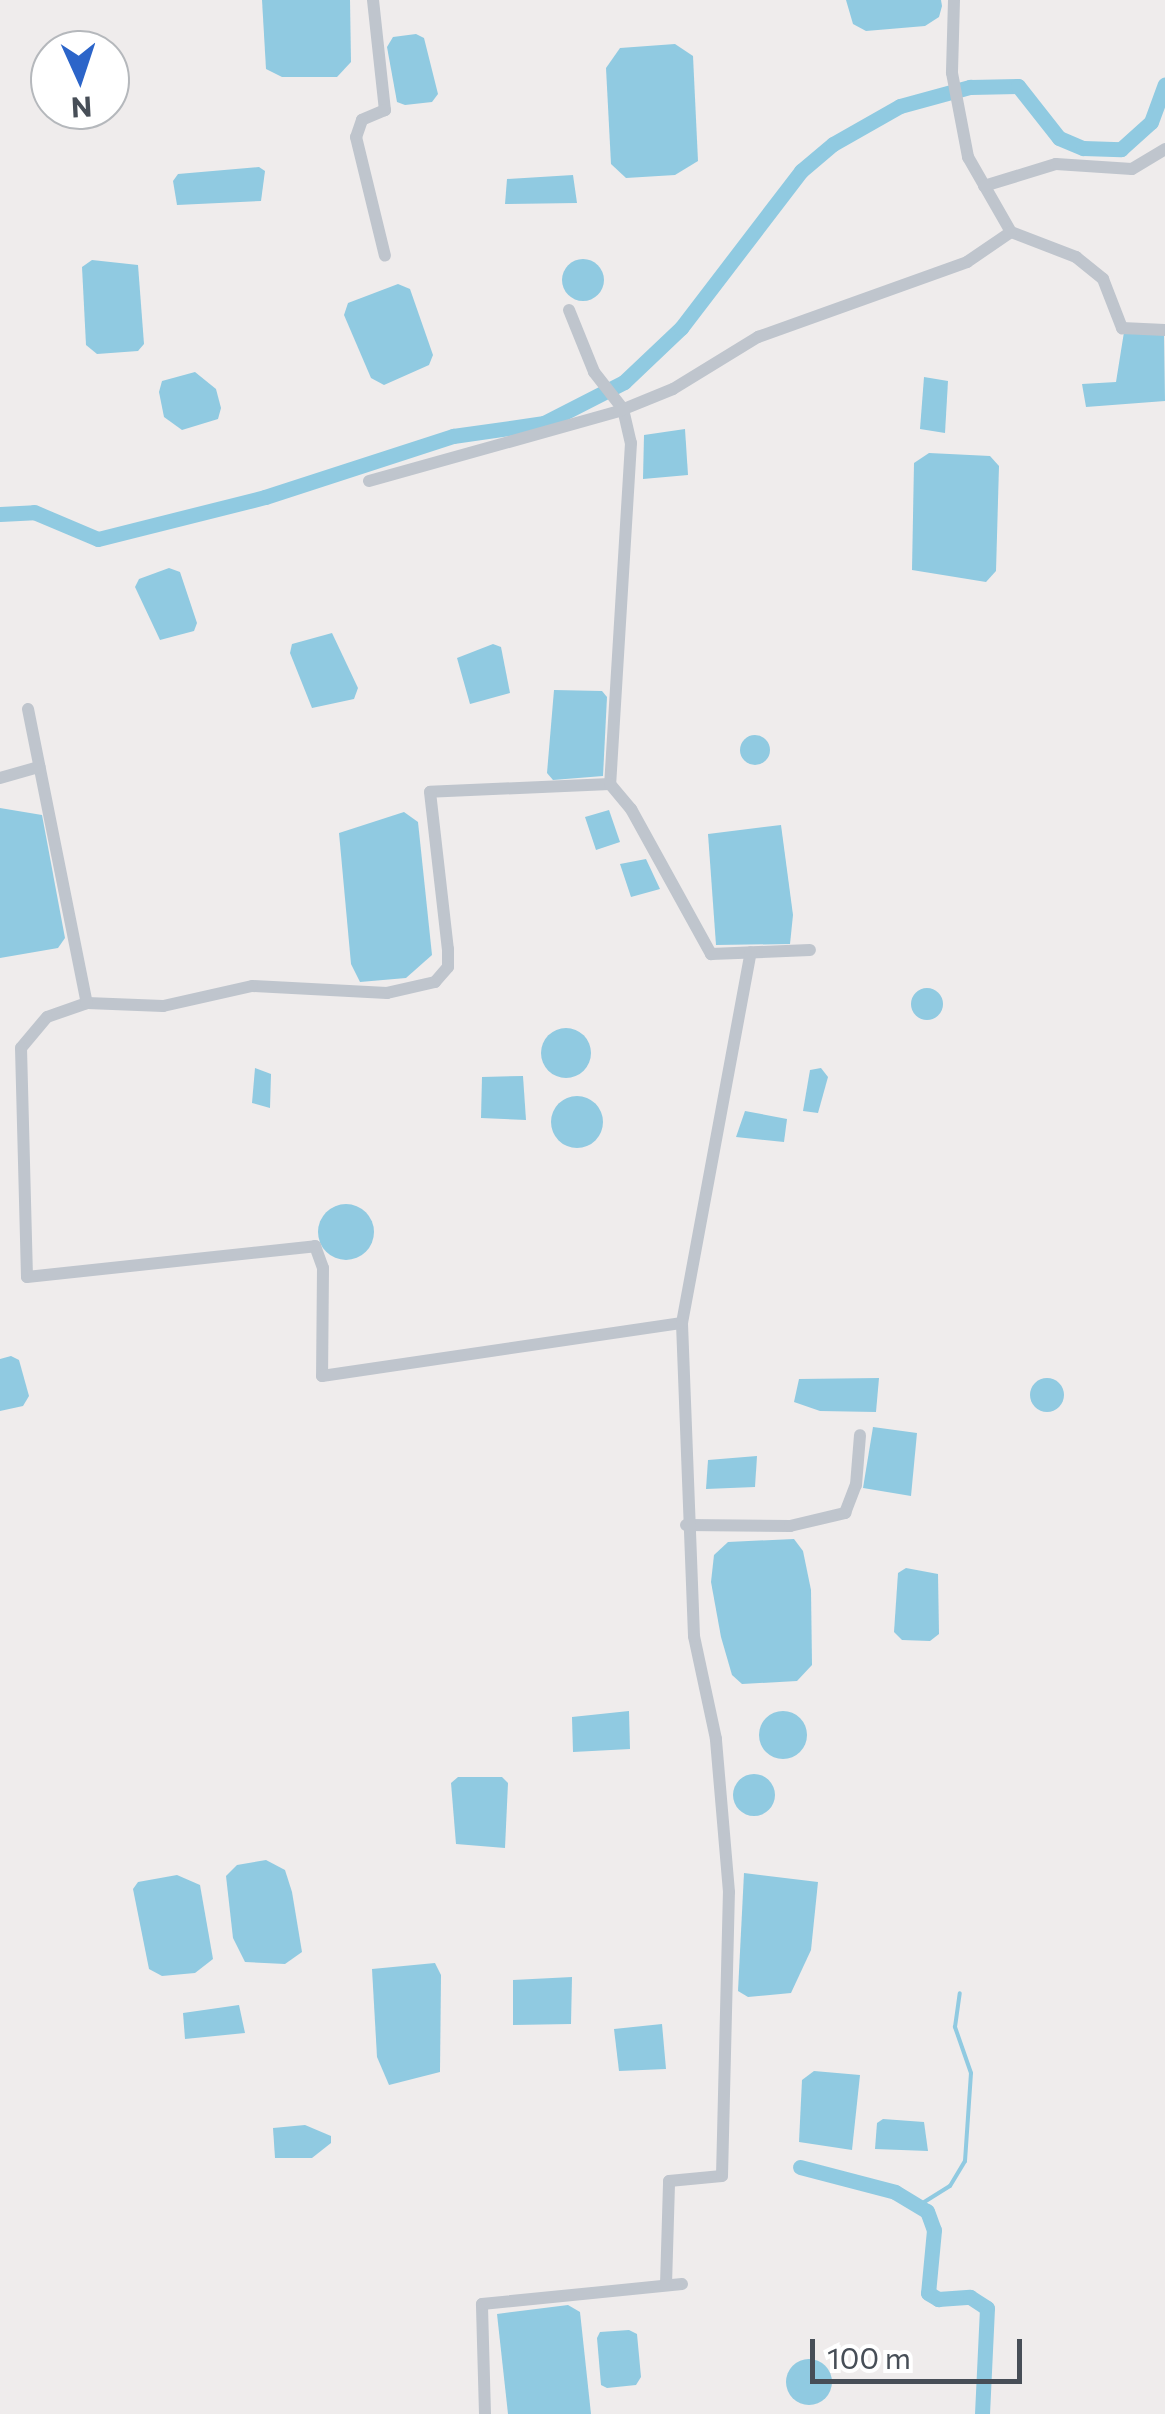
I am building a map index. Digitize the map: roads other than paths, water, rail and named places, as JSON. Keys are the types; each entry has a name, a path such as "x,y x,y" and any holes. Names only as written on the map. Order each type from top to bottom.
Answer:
{"street":[{"path":"373,0 386,110 362,120 356,138 386,256"},
{"path":"954,0 952,73 968,157 1011,232 1076,258 1103,279 1122,328 1165,330"},
{"path":"984,186 1056,164 1132,169 1165,149"},
{"path":"369,482 673,389 758,337 967,262 1011,232"},
{"path":"568,310 601,381 620,404 632,465 610,784 631,809 712,954 810,950"},
{"path":"28,709 87,1002"},
{"path":"0,778 38,768"},
{"path":"610,784 430,792 448,950 448,967 436,982 386,993 252,986 163,1006 87,1002 47,1017 21,1048 27,1277 315,1246 322,1268 322,1376 682,1324"},
{"path":"666,2286 669,2181 722,2176 729,1999 716,1739 702,1689 686,1524 682,1324 751,952"},
{"path":"686,1524 790,1526 845,1513 856,1485 860,1436"},
{"path":"485,2414 482,2304 682,2284"}],"water":[{"path":"262,0 350,0 351,62 337,77 282,77 266,69"},
{"path":"846,0 941,0 942,6 939,17 925,26 866,31 853,24"},
{"path":"416,34 424,38 438,94 432,102 405,105 397,102 387,47 393,37"},
{"path":"675,44 693,56 698,161 675,175 626,178 611,164 606,68 620,48"},
{"path":"259,167 265,171 261,201 177,205 173,181 178,174"},
{"path":"573,175 577,203 505,204 507,179"},
{"path":"583,259 598,265 604,280 598,295 583,301 568,295 562,280 568,265"},
{"path":"92,260 138,265 144,344 138,351 97,354 86,345 82,267"},
{"path":"398,284 410,289 433,355 429,365 384,385 371,378 344,315 348,303"},
{"path":"1124,332 1164,335 1165,401 1086,407 1082,384 1116,382"},
{"path":"195,372 216,389 221,408 218,419 182,430 164,417 159,392 162,381"},
{"path":"924,377 948,381 945,433 920,429"},
{"path":"685,429 688,475 643,479 644,435"},
{"path":"929,453 990,456 999,466 996,571 986,582 912,570 914,463"},
{"path":"169,568 180,572 197,623 194,631 160,640 135,587 139,579"},
{"path":"332,633 358,688 354,699 312,708 290,653 292,644"},
{"path":"493,644 501,647 510,693 470,704 457,658"},
{"path":"554,690 602,691 607,697 603,776 553,780 547,773"},
{"path":"755,735 766,739 770,750 766,761 755,765 744,761 740,750 744,739"},
{"path":"0,808 42,815 65,938 58,948 0,958"},
{"path":"609,810 620,842 596,850 585,817"},
{"path":"404,812 418,822 432,955 406,978 360,982 351,964 339,833"},
{"path":"781,825 793,915 790,944 716,945 708,834"},
{"path":"646,859 660,889 631,897 620,864"},
{"path":"927,988 938,993 943,1004 938,1015 927,1020 916,1015 911,1004 916,993"},
{"path":"566,1028 583,1036 591,1053 583,1070 566,1078 549,1070 541,1053 549,1036"},
{"path":"255,1068 271,1074 270,1108 252,1103"},
{"path":"821,1068 828,1077 818,1113 803,1111 810,1070"},
{"path":"523,1076 526,1120 481,1118 482,1077"},
{"path":"577,1096 596,1103 603,1122 596,1141 577,1148 558,1141 551,1122 558,1103"},
{"path":"745,1111 787,1119 784,1142 736,1137"},
{"path":"346,1204 366,1212 374,1232 366,1252 346,1260 326,1252 318,1232 326,1212"},
{"path":"11,1356 19,1360 29,1396 23,1406 0,1411 0,1359"},
{"path":"879,1378 876,1412 820,1411 794,1402 799,1379"},
{"path":"1047,1378 1059,1383 1064,1395 1059,1407 1047,1412 1035,1407 1030,1395 1035,1383"},
{"path":"873,1427 917,1433 911,1496 863,1488"},
{"path":"757,1456 755,1487 706,1489 708,1460"},
{"path":"794,1539 803,1551 811,1590 812,1665 797,1681 742,1684 732,1675 721,1637 711,1582 714,1555 728,1542"},
{"path":"906,1568 938,1574 939,1634 930,1641 902,1640 894,1632 898,1573"},
{"path":"629,1711 630,1749 573,1752 572,1717"},
{"path":"783,1711 800,1718 807,1735 800,1752 783,1759 766,1752 759,1735 766,1718"},
{"path":"754,1774 769,1780 775,1795 769,1810 754,1816 739,1810 733,1795 739,1780"},
{"path":"458,1777 502,1777 508,1783 505,1848 456,1844 451,1783"},
{"path":"266,1860 285,1870 292,1892 302,1952 285,1964 245,1962 233,1938 226,1876 237,1865"},
{"path":"744,1873 818,1882 811,1950 791,1993 748,1997 738,1991"},
{"path":"177,1875 200,1885 213,1959 195,1973 162,1976 149,1969 133,1889 138,1882"},
{"path":"435,1963 441,1975 440,2072 389,2085 377,2057 372,1969"},
{"path":"572,1977 571,2024 513,2025 513,1980"},
{"path":"239,2005 245,2033 185,2039 183,2013"},
{"path":"662,2024 666,2069 619,2071 614,2029"},
{"path":"814,2071 860,2075 852,2150 799,2142 802,2080"},
{"path":"883,2119 924,2122 928,2151 875,2149 877,2123"},
{"path":"305,2125 331,2136 331,2143 312,2158 275,2158 273,2128"},
{"path":"568,2305 580,2312 591,2414 508,2414 497,2314"},
{"path":"629,2330 637,2334 641,2377 636,2385 607,2388 601,2385 597,2338 600,2332"},
{"path":"809,2359 825,2366 832,2382 825,2398 809,2405 793,2398 786,2382 793,2366"}],"waterway":[{"path":"0,514 34,512 98,539 265,497 453,436 544,423 624,382 681,328 801,171 833,144 900,106 970,87 1018,86 1059,138 1083,148 1121,149 1151,122 1165,84"},
{"path":"921,2204 950,2186 965,2161 971,2073 955,2027 960,1993"},
{"path":"800,2167 895,2192 927,2211 934,2230 928,2293 938,2299 970,2297 987,2308 982,2414"}]}
